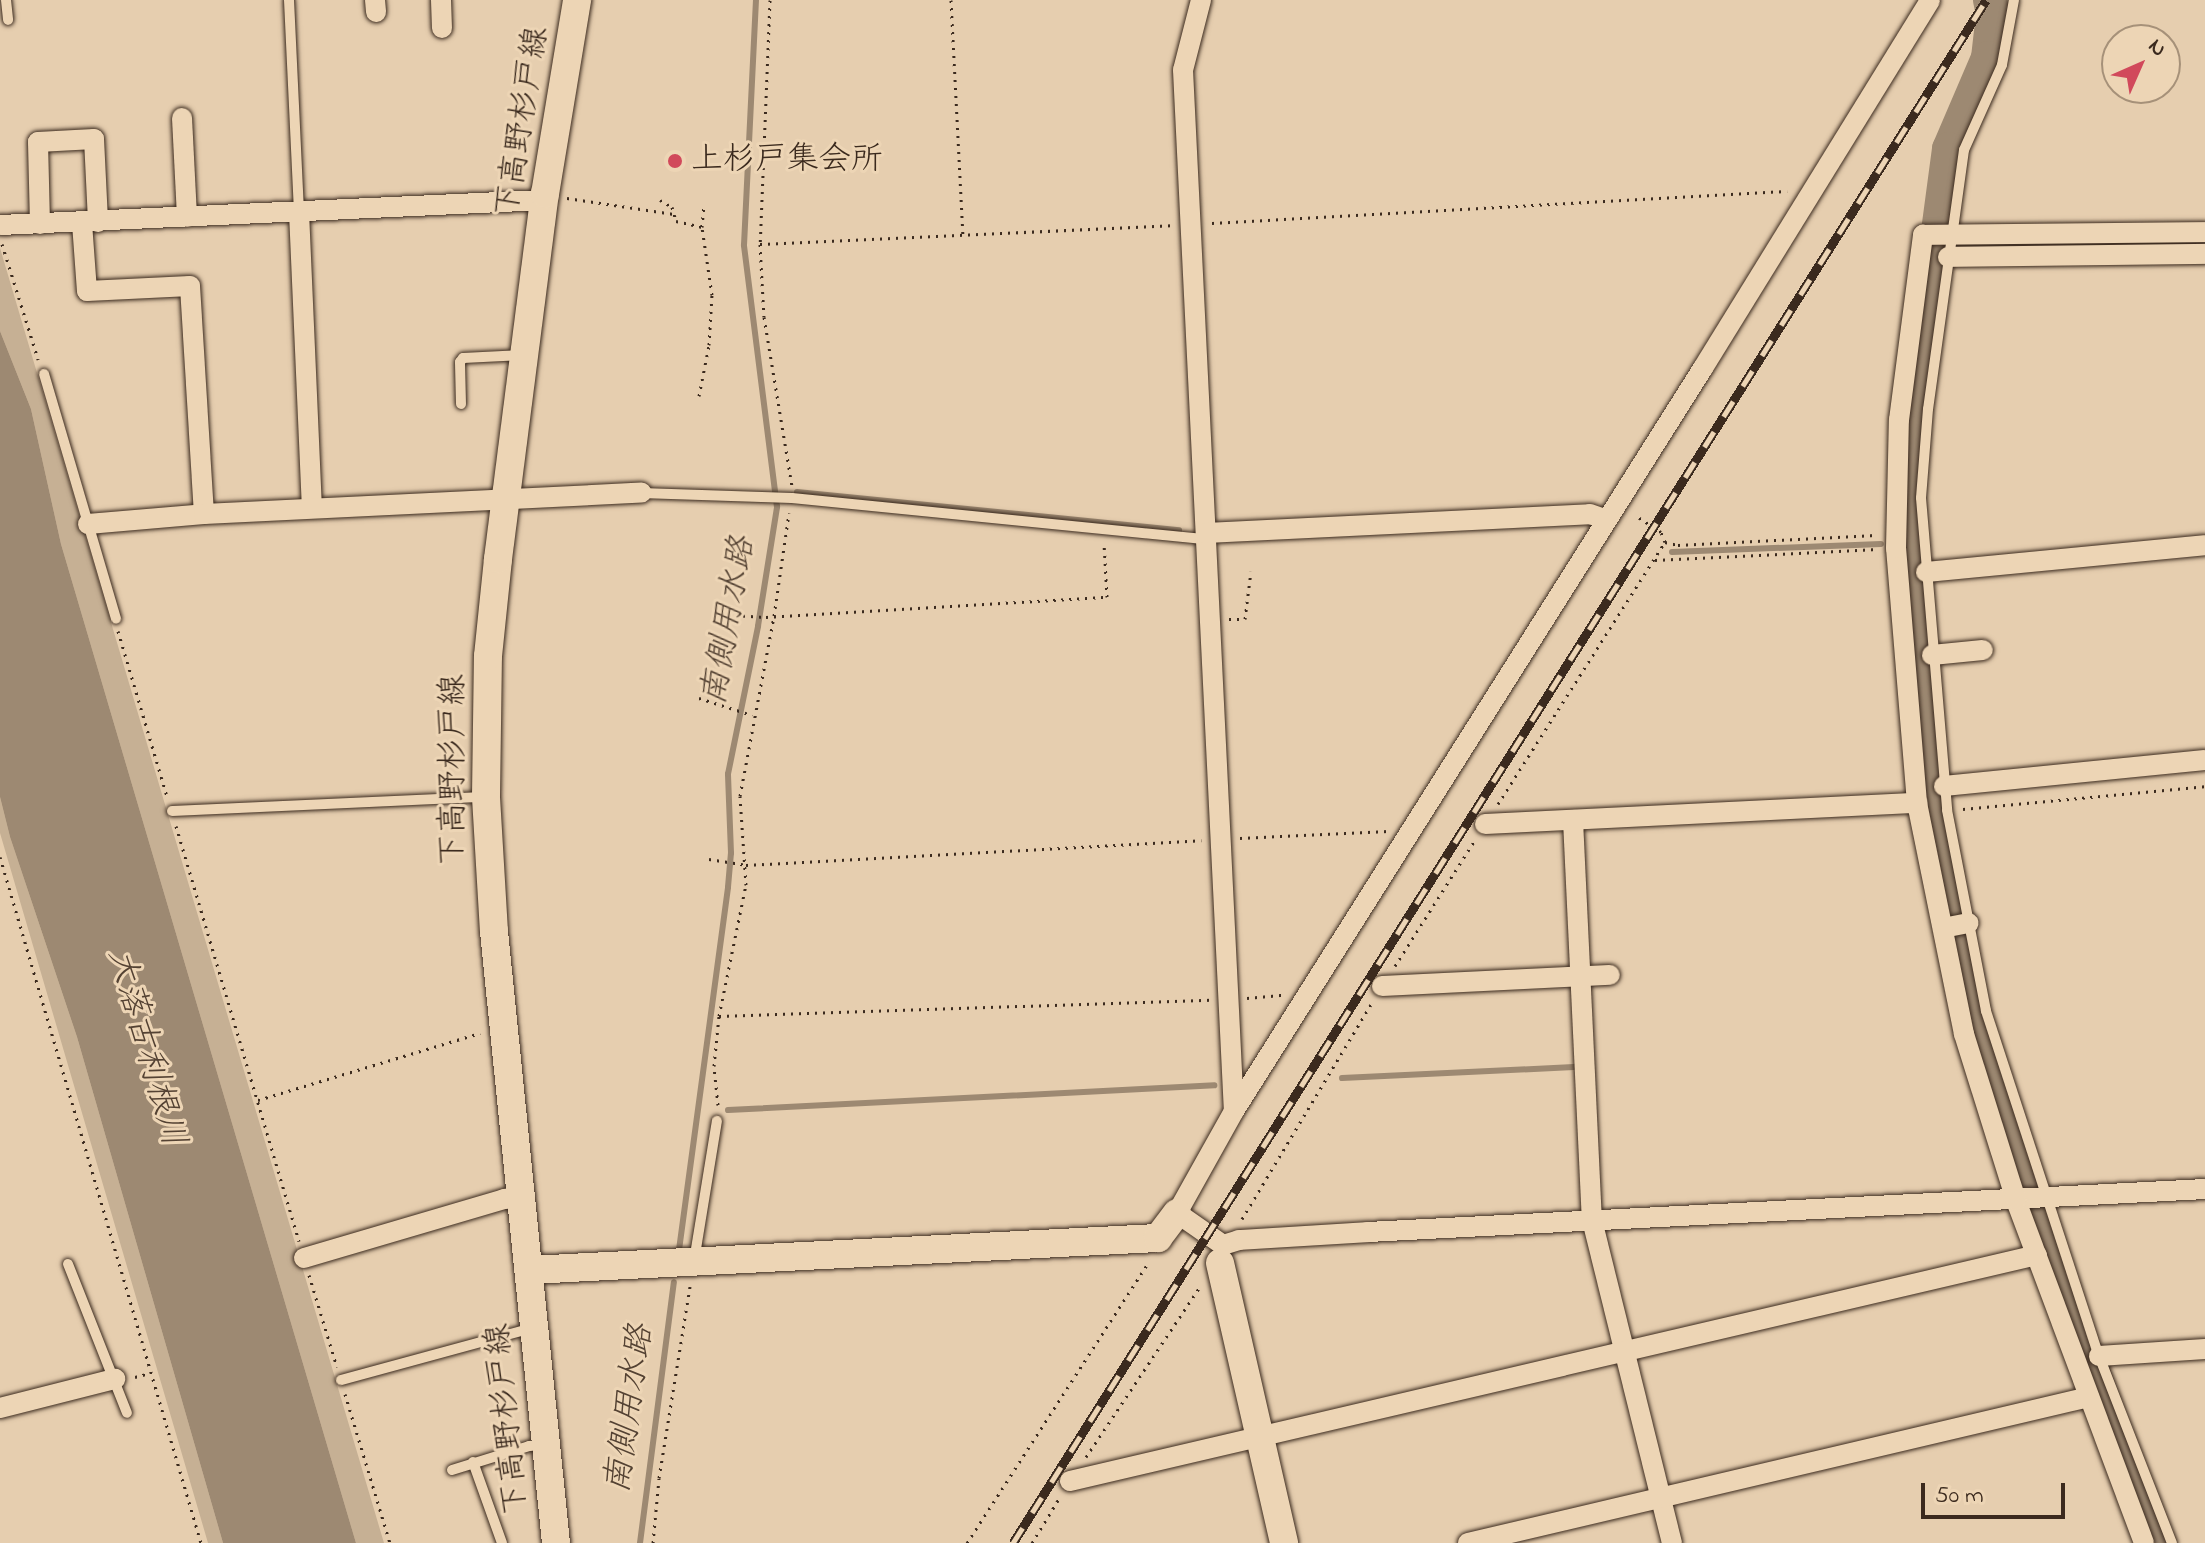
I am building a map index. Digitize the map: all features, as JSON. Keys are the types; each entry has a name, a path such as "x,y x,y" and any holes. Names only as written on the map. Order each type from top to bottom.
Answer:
{"main road":[{"name":"下高野杉戸線","path":"556,1543 503,1027 486,796 488,656 525,356 553,198 577,0"},
{"path":"530,1270 1158,1238 1177,1213"},
{"path":"1226,1250 1259,1437 1284,1543"}],"street":[{"path":"441,0 442,28"},
{"path":"1201,0 1183,70 1193,224 1219,839 1234,1111"},
{"path":"1930,0 1612,512 1408,830 1234,1111 1177,1213 1226,1250 1592,1220 2205,1189"},
{"path":"182,118 187,217"},
{"path":"40,224 38,142 94,139 87,291 190,286 204,514"},
{"path":"0,225 553,198"},
{"path":"299,212 312,508"},
{"path":"2144,1543 2016,1200 1964,1034 1917,803 1896,541 1899,420 1923,235 2205,232"},
{"path":"1948,257 2205,254"},
{"path":"88,524 204,514 641,493"},
{"path":"1206,536 1612,512"},
{"path":"1926,572 2205,545"},
{"path":"1932,655 1983,650"},
{"path":"1944,786 2205,760"},
{"path":"1485,824 1917,803"},
{"path":"1573,820 1592,1220 1672,1543"},
{"path":"1943,928 1969,923"},
{"path":"1382,986 1610,975"},
{"path":"304,1258 504,1199 522,1197"},
{"path":"1070,1481 2037,1255"},
{"path":"2099,1356 2205,1349"},
{"path":"1,1404 115,1379"},
{"path":"1468,1543 2089,1397"}],"lane":[{"path":"6,0 8,20"},
{"path":"289,0 299,212"},
{"path":"2014,0 2002,65 1964,150 1928,409 1921,498 1944,786 1986,1011 2099,1356 2172,1543"},
{"path":"461,404 460,362 463,358 525,356"},
{"path":"44,374 116,619"},
{"path":"641,493 788,498 1103,531 1206,536"},
{"path":"172,811 486,796"},
{"path":"694,1263 717,1121"},
{"path":"68,1264 127,1413"},
{"path":"341,1380 534,1328"},
{"path":"452,1470 529,1446 545,1445"},
{"path":"473,1462 502,1543"}],"path":[{"path":"717,1121 714,1066 719,1016 746,885 740,796 774,616 788,498 764,317 760,244 770,0"},
{"path":"951,0 963,234"},
{"path":"760,244 1810,190"},
{"path":"553,198 674,214"},
{"path":"660,200 672,207 676,221 702,227"},
{"path":"699,396 709,345 712,295 702,227 704,205"},
{"path":"0,237 39,360"},
{"path":"1612,512 1661,532 1665,542"},
{"path":"735,615 766,617 1107,597 1103,531"},
{"path":"1665,542 1678,545 1896,541"},
{"path":"1655,560 1896,541"},
{"path":"1032,1543 1070,1481 1226,1250 1382,986 1665,542"},
{"path":"1210,619 1245,619 1251,571"},
{"path":"116,619 390,1543"},
{"path":"699,698 753,715"},
{"path":"1947,810 2205,786"},
{"path":"709,859 746,865 1408,830"},
{"path":"0,857 201,1543"},
{"path":"719,1016 1228,999 1307,993"},
{"path":"258,1100 503,1027"},
{"path":"967,1543 1152,1255"},
{"path":"653,1543 659,1478 694,1263"}],"shaded area":[{"path":"0,248 384,1543 356,1543 61,544 31,409 0,331"},
{"path":"0,797 10,837 77,1037 223,1543 208,1543 0,833"}],"water":[{"name":"大落古利根川","path":"0,331 31,409 61,544 356,1543 223,1543 77,1037 10,837 0,797"}],"waterway":[{"name":"南側用水路","path":"679,1250 728,887 731,853 728,774 758,626 777,507 744,245 756,0"},
{"path":"1990,0 1993,14 1988,58 1949,149 1911,433 1909,498 1917,655 1934,807 1976,1029 2047,1249 2157,1543"},
{"path":"797,492 1179,530"},
{"path":"1672,552 1881,544"},
{"path":"1342,1078 1579,1067"},
{"path":"728,1110 1214,1085"},
{"name":"南側用水路","path":"640,1543 674,1282"}],"railway":[{"path":"1013,1543 1986,0"}],"place":[{"name":"上杉戸集会所","path":"675,161"}]}
